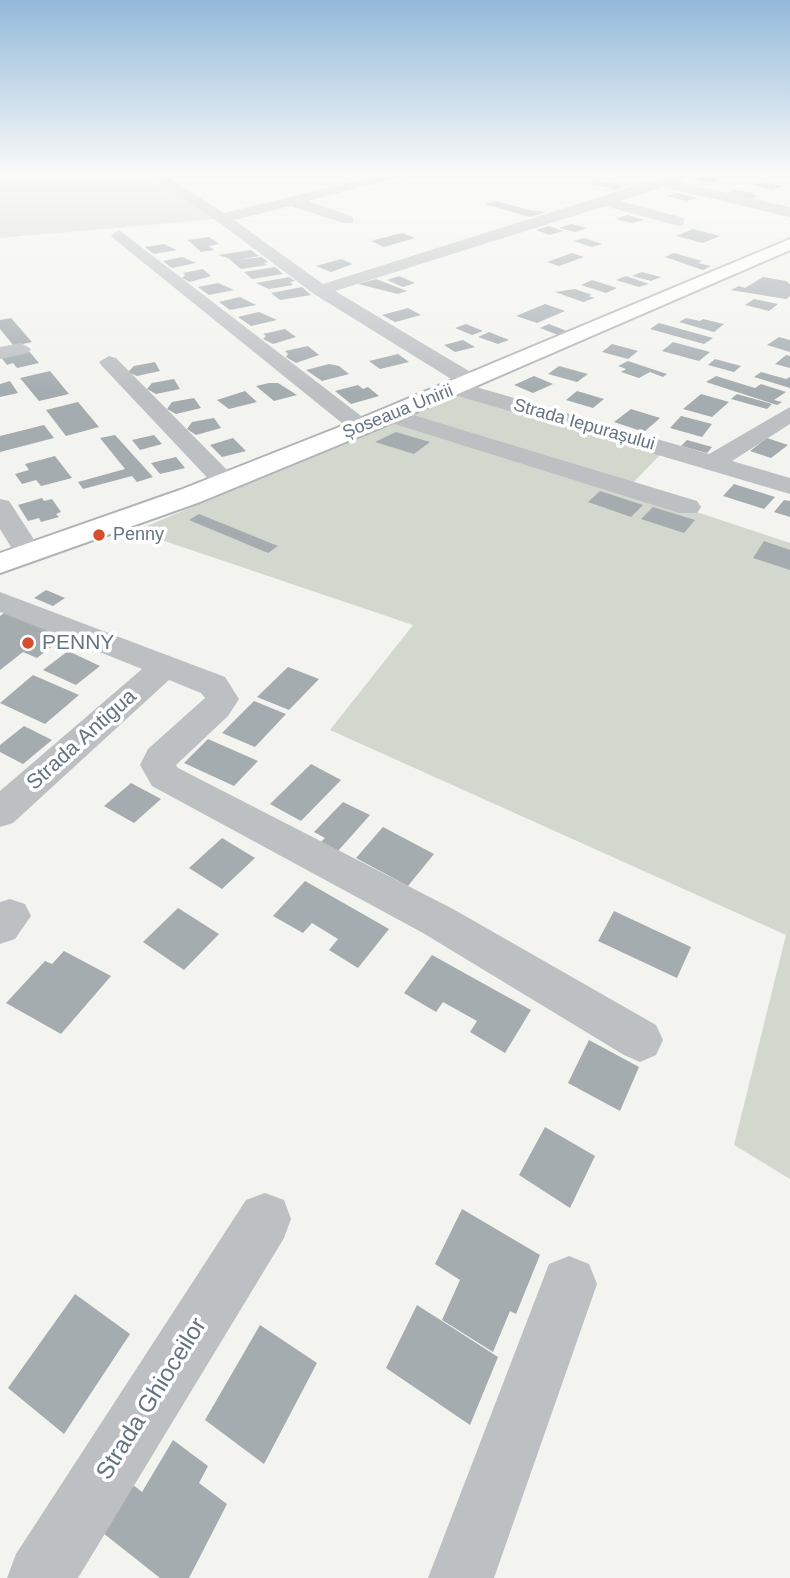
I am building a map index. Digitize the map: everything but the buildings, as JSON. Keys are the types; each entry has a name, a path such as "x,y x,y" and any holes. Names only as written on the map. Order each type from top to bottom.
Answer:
{"main road":[{"name":"Șoseaua Unirii","path":"0,564 225,482 361,427 786,246"}],"street":[{"path":"132,246 361,427"},
{"name":"Strada Iepurașului","path":"260,246 320,290 463,385 790,486"},
{"path":"320,290 462,246"},
{"path":"0,353 21,349"},
{"path":"109,362 225,482"},
{"path":"712,463 790,414"},
{"path":"390,415 688,507"},
{"name":"Strada Iepurașului","path":"712,463 741,459 790,472"},
{"path":"0,507 28,552"},
{"path":"0,601 213,685 220,691 222,699 162,758 158,765 165,778 438,921 640,1040"},
{"name":"Strada Antigua","path":"0,813 164,667"},
{"name":"Strada Ghioceilor","path":"40,1578 265,1219"},
{"path":"461,1578 569,1284"}],"shaded area":[{"path":"460,394 662,453 627,489 790,543 790,1179 734,1145 786,935 330,730 413,625 135,531"}],"place":[{"name":"Penny","path":"99,535"},
{"name":"PENNY","path":"28,643"}]}
